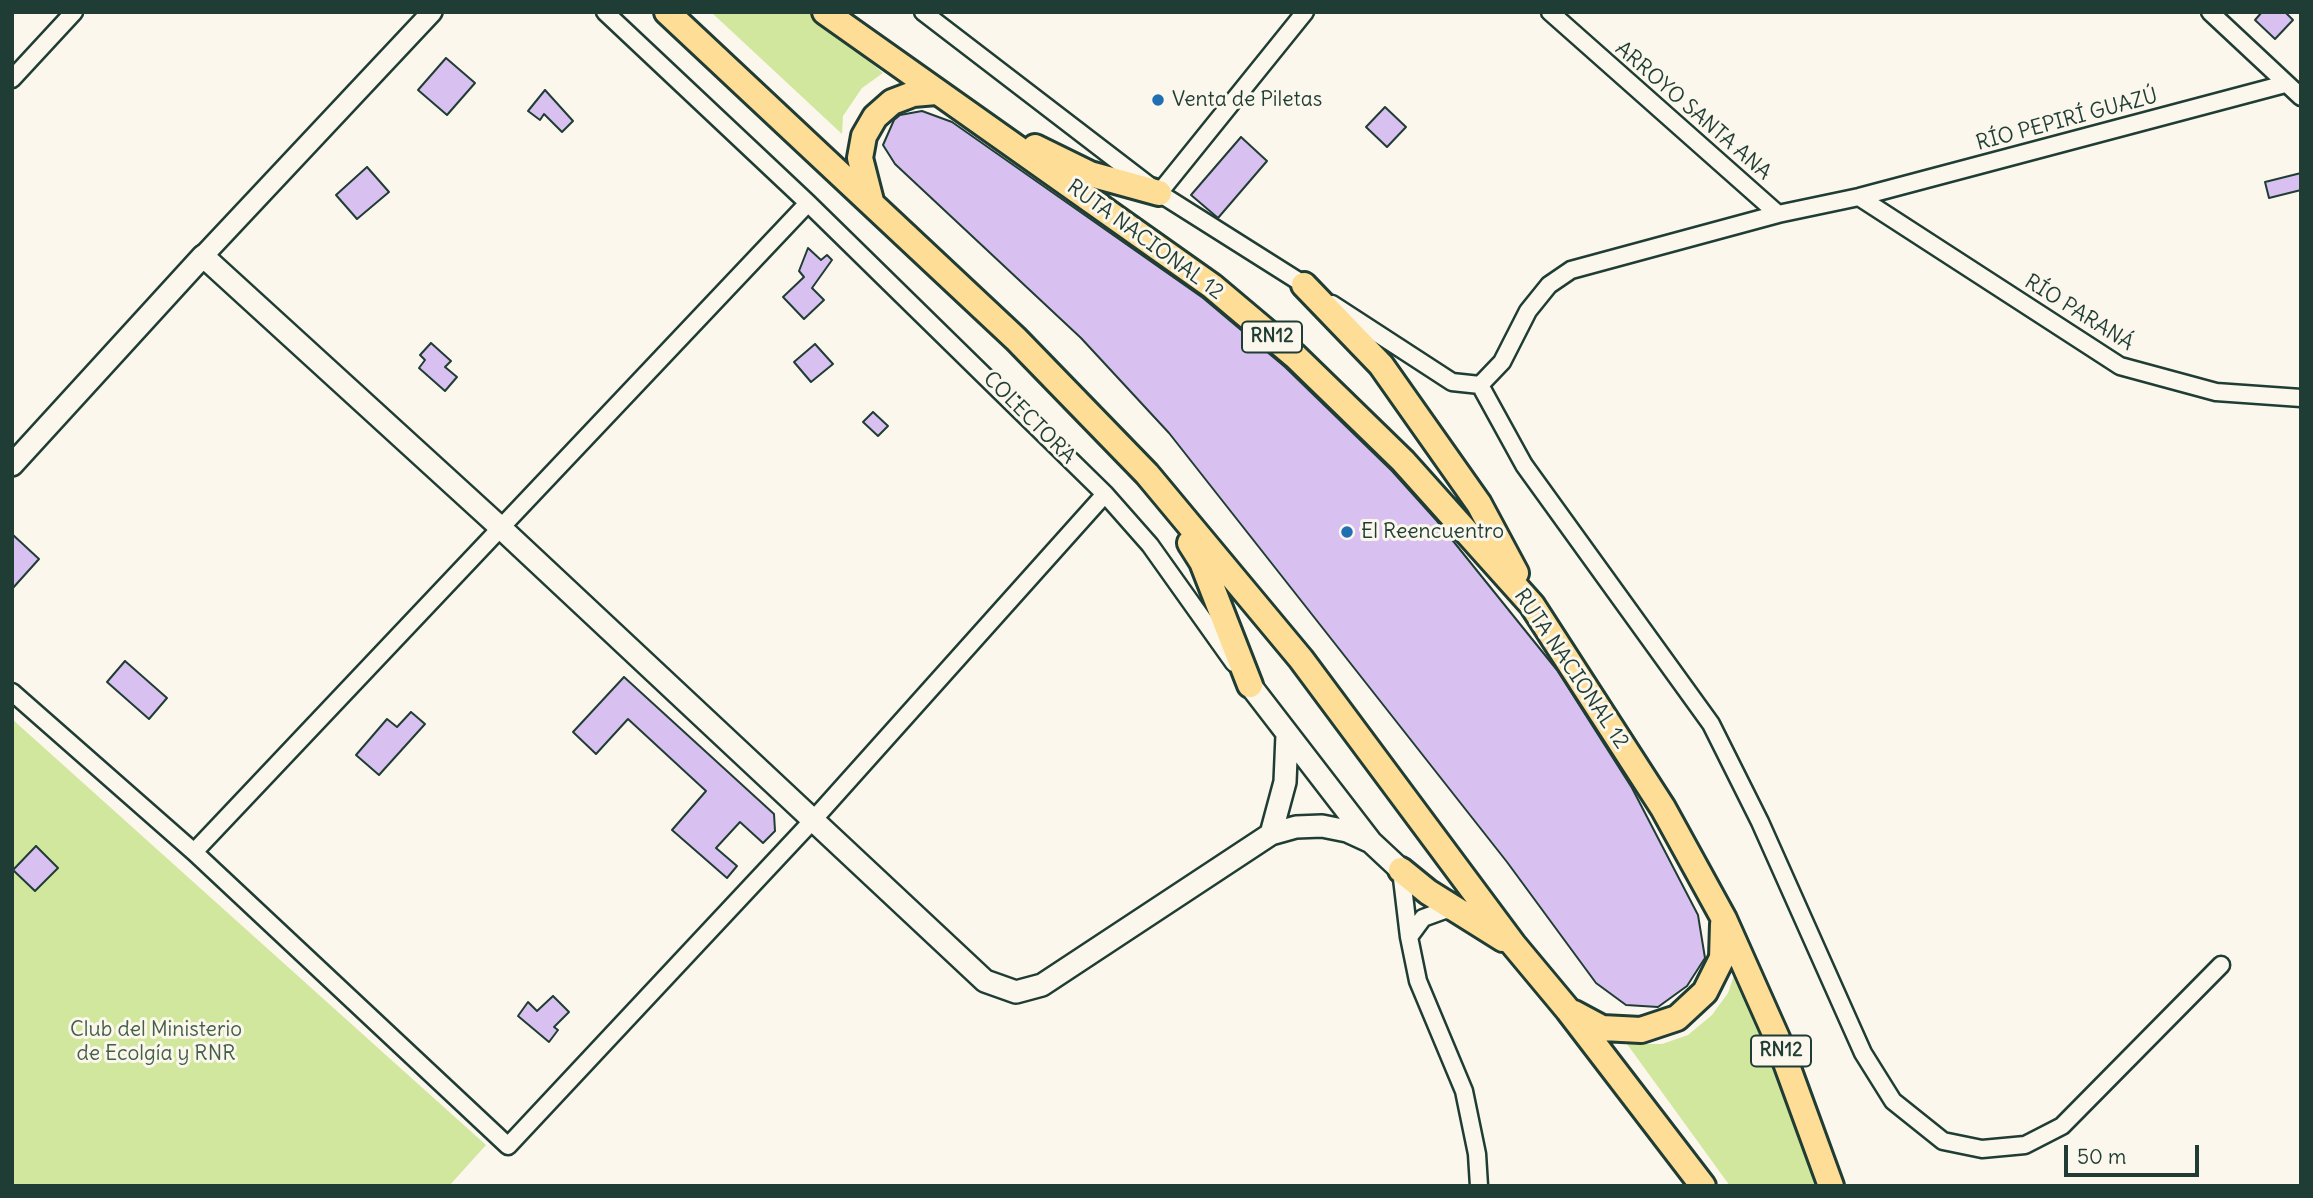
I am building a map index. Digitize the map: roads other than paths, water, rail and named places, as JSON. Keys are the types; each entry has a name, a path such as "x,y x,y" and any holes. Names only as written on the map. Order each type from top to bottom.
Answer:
{"highway":[{"path":"667,12 1016,339 1147,474 1300,659 1513,944 1568,1010 1703,1186"},
{"name":"RUTA NACIONAL 12","path":"825,12 1212,286 1295,356 1403,461 1532,605 1663,808 1724,919 1777,1038 1831,1186"},
{"path":"871,203 860,158 864,136 875,117 892,102 913,94 936,92"},
{"path":"971,116 1090,174 1158,193"},
{"path":"1304,285 1381,365 1479,504 1532,605"},
{"path":"1147,474 1202,562 1250,685"},
{"path":"1401,870 1456,911 1513,944"},
{"path":"1568,1010 1602,1028 1641,1030 1677,1018 1706,992 1722,958 1724,919"}],"main road":[{"path":"12,465 203,256 502,529 985,981 1016,992 1042,985 1271,834 1296,827 1322,826 1348,831 1371,842"},
{"name":"COLECTORA","path":"1250,685 1371,842 1401,870"},
{"path":"1271,834 1285,782 1287,735"}],"street":[{"path":"12,79 74,12"},
{"path":"203,256 432,12"},
{"name":"COLECTORA","path":"605,12 808,203 1105,494 1150,545 1250,685"},
{"path":"923,12 1158,193 1452,382 1480,385 1524,465 1711,724 1760,822 1863,1053 1893,1101 1943,1141 1982,1149 2025,1146 2062,1126 2221,965"},
{"path":"1158,193 1304,12"},
{"name":"ARROYO SANTA ANA","path":"1550,12 1778,214"},
{"path":"2210,12 2301,97"},
{"name":"RÍO PEPIRÍ GUAZÚ","path":"1480,385 1502,362 1528,311 1549,285 1572,270 1778,214 1859,197 2285,84"},
{"name":"RÍO PARANÁ","path":"1859,197 2120,366 2216,392 2301,398"},
{"path":"194,852 808,203"},
{"path":"12,692 194,852 508,1146 814,819 1105,494"},
{"path":"1401,870 1409,937 1419,981 1464,1091 1477,1154 1479,1186"},
{"path":"1409,937 1423,918 1445,910 1456,911"}],"place":[{"name":"Venta de Piletas","path":"1158,100"},
{"name":"El Reencuentro","path":"1347,532"}],"park label":[{"name":"Club del Ministerio de Ecolgía y RNR","path":"156,1042"}]}
